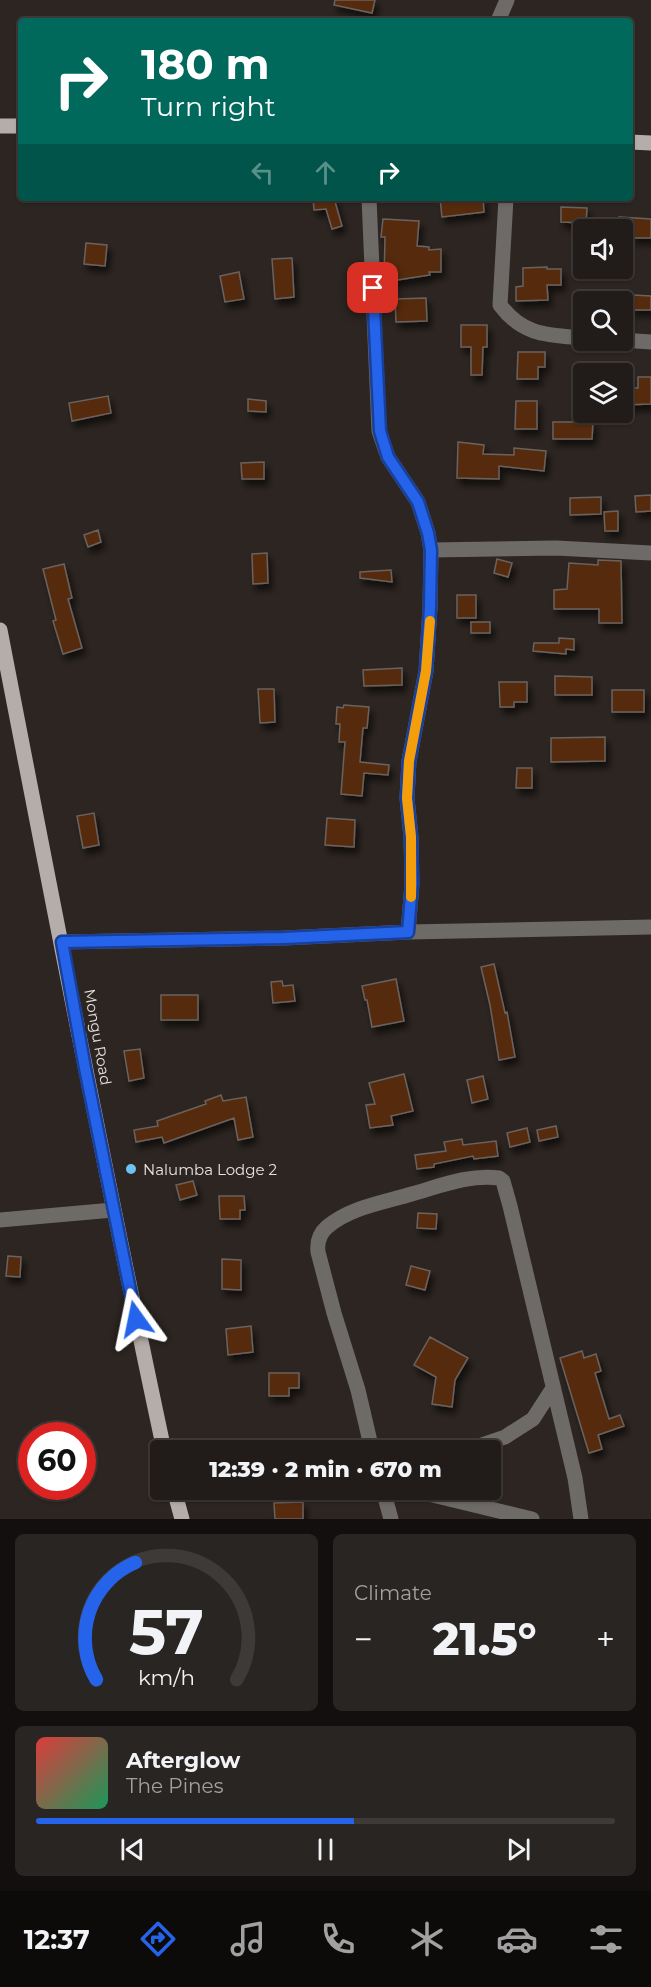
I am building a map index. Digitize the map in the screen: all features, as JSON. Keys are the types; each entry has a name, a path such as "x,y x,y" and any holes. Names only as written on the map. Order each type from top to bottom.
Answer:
{"main road":[{"path":"0,126 18,126"},
{"path":"633,142 651,143"},
{"name":"Mongu Road","path":"0,630 113,1210 162,1440"},
{"path":"177,1500 182,1519"}],"street":[{"path":"499,18 507,0"},
{"path":"369,201 380,431 388,457 418,502 431,550 426,671 408,770 407,798 412,884 408,932"},
{"path":"506,201 500,305 520,326 554,336 573,337"},
{"path":"633,341 651,342"},
{"path":"431,550 556,548 651,553"},
{"path":"62,942 651,927"},
{"path":"370,1440 317,1245 319,1237 326,1227 352,1212 380,1202 471,1179 495,1177 503,1181 575,1479 581,1519"},
{"path":"0,1220 113,1210"},
{"path":"496,1440 533,1419 553,1388"},
{"path":"386,1500 391,1519"},
{"path":"455,1500 532,1519"}],"building":[{"path":"335,0 375,0 372,13 334,5"},
{"path":"313,201 335,201 342,226 332,229 326,209 314,210"},
{"path":"440,201 483,201 484,212 442,217"},
{"path":"561,207 587,208 586,219 573,219 573,222 561,222"},
{"path":"619,217 651,219 651,238 633,238 633,219 619,219"},
{"path":"383,219 419,221 417,246 429,247 429,250 441,249 441,272 429,272 430,275 384,282 385,237 381,237"},
{"path":"86,243 107,245 105,266 84,264"},
{"path":"292,258 294,297 275,299 272,259"},
{"path":"547,267 547,269 561,269 561,285 547,285 548,300 516,301 516,287 523,286 523,268"},
{"path":"239,272 244,299 225,302 220,276"},
{"path":"633,295 651,296 651,310 633,310"},
{"path":"426,298 427,321 396,322 395,299"},
{"path":"461,325 487,325 487,347 483,347 482,375 471,375 471,347 461,347"},
{"path":"518,352 545,352 545,367 538,367 538,379 517,379"},
{"path":"638,377 651,377 651,404 633,405 633,388 638,388"},
{"path":"108,396 111,413 72,421 69,403"},
{"path":"248,399 266,401 266,412 248,411"},
{"path":"516,401 537,401 537,429 515,429"},
{"path":"553,422 593,423 592,439 553,439"},
{"path":"458,442 484,445 483,454 514,455 514,448 546,451 544,471 499,466 499,479 457,478"},
{"path":"264,462 264,479 242,479 241,463"},
{"path":"651,495 651,511 636,512 635,496"},
{"path":"601,497 601,514 570,515 570,498"},
{"path":"618,511 618,531 605,531 604,512"},
{"path":"98,530 101,542 88,547 84,535"},
{"path":"267,553 268,583 253,584 252,554"},
{"path":"497,559 512,563 508,577 494,573"},
{"path":"598,560 621,561 622,623 599,623 599,609 554,609 554,590 567,589 569,563 598,565"},
{"path":"64,564 72,598 68,599 82,648 63,654 53,621 56,620 43,569"},
{"path":"391,570 392,582 360,578 360,572"},
{"path":"457,595 476,595 476,618 457,618"},
{"path":"471,622 490,622 490,633 471,633"},
{"path":"559,638 574,639 574,650 566,649 566,654 533,651 534,643 559,643"},
{"path":"402,668 402,685 364,686 363,670"},
{"path":"555,676 592,677 592,695 555,695"},
{"path":"499,682 527,682 527,702 514,702 514,707 500,707"},
{"path":"258,689 274,689 275,722 260,723"},
{"path":"612,690 644,690 644,712 612,712"},
{"path":"344,705 369,707 367,728 363,728 360,762 389,765 388,775 364,773 362,796 341,794 345,742 339,742 340,724 336,724 337,707 343,708"},
{"path":"605,737 605,761 551,762 551,738"},
{"path":"517,768 532,768 532,788 516,788"},
{"path":"94,813 99,845 83,848 77,816"},
{"path":"327,818 355,820 354,847 325,845"},
{"path":"494,964 505,1013 507,1012 515,1057 499,1060 481,967"},
{"path":"396,979 404,1021 372,1027 362,986"},
{"path":"282,981 283,986 293,985 295,1001 273,1003 271,982"},
{"path":"161,995 198,995 198,1020 161,1020"},
{"path":"140,1049 144,1078 129,1081 124,1051"},
{"path":"404,1074 413,1111 391,1116 393,1125 370,1128 366,1105 375,1104 369,1083"},
{"path":"483,1076 488,1099 472,1103 467,1080"},
{"path":"221,1095 223,1101 246,1097 253,1137 238,1140 234,1118 164,1143 162,1137 136,1142 134,1130 158,1126 157,1121 206,1104 205,1101"},
{"path":"556,1126 558,1137 539,1141 537,1130"},
{"path":"527,1128 530,1142 510,1147 507,1133"},
{"path":"462,1139 463,1145 496,1141 498,1156 474,1159 473,1156 434,1164 434,1167 417,1169 415,1155 446,1151 444,1142"},
{"path":"193,1181 197,1195 180,1200 176,1185"},
{"path":"219,1196 244,1196 245,1210 240,1210 240,1219 220,1219"},
{"path":"418,1213 437,1214 436,1229 417,1228"},
{"path":"8,1256 21,1257 20,1277 6,1276"},
{"path":"222,1259 241,1260 241,1290 222,1289"},
{"path":"411,1266 430,1271 425,1290 406,1285"},
{"path":"251,1326 253,1352 228,1355 226,1329"},
{"path":"430,1337 468,1358 455,1380 452,1407 432,1404 436,1377 414,1365"},
{"path":"582,1351 584,1358 596,1354 601,1371 595,1373 609,1419 620,1415 624,1426 598,1435 602,1449 589,1453 560,1358"},
{"path":"269,1373 299,1373 299,1388 289,1388 289,1396 269,1396"},
{"path":"303,1502 303,1519 275,1519 274,1503"}],"slow traffic":[{"path":"411,897 411,837 407,798 409,761 426,671 430,621"}],"place":[{"name":"Nalumba Lodge 2","path":"131,1169"}],"route":[{"path":"136,1319 62,942 284,938 408,932 412,884 407,798 409,761 426,671 431,550 418,502 388,457 382,442 373,288"}]}
